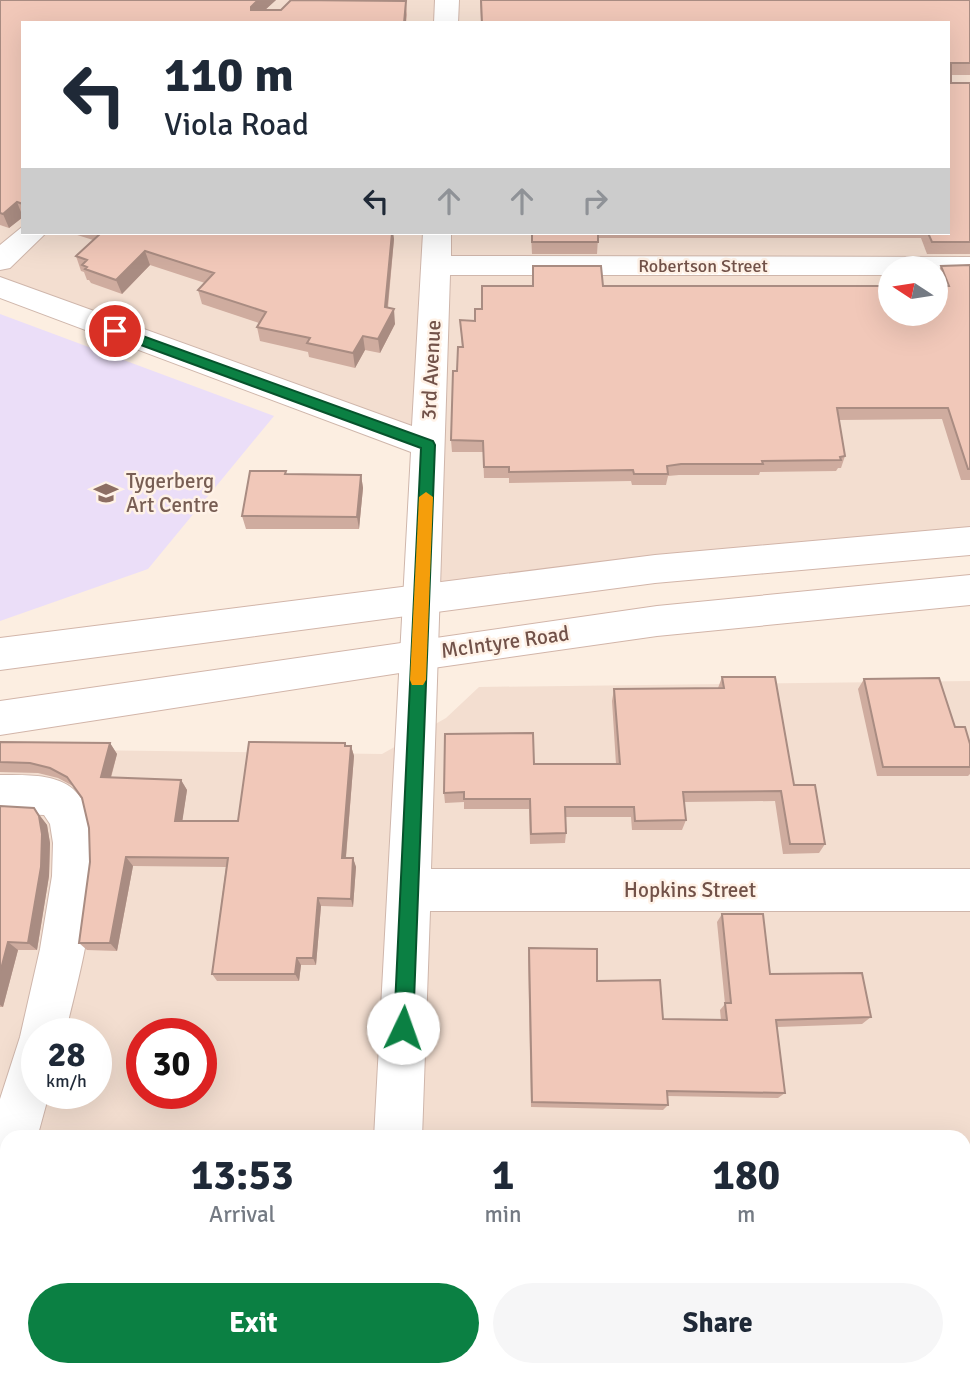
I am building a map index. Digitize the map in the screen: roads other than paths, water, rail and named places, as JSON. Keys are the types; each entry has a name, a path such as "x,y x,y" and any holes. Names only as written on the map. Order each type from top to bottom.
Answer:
{"street":[{"path":"0,261 30,235"},
{"name":"3rd Avenue","path":"398,1130 437,235"},
{"name":"Robertson Street","path":"436,265 970,267"},
{"path":"0,286 428,445"},
{"path":"0,654 655,569 970,541"},
{"name":"McIntyre Road","path":"0,718 419,654 657,621 970,590"},
{"path":"0,794 42,794 59,802 70,814 75,832 74,872 65,933 46,1018"},
{"name":"Hopkins Street","path":"409,890 970,890"},
{"path":"15,1130 21,1109"}],"place":[{"name":"Tygerberg Art Centre","path":"106,493"}]}
